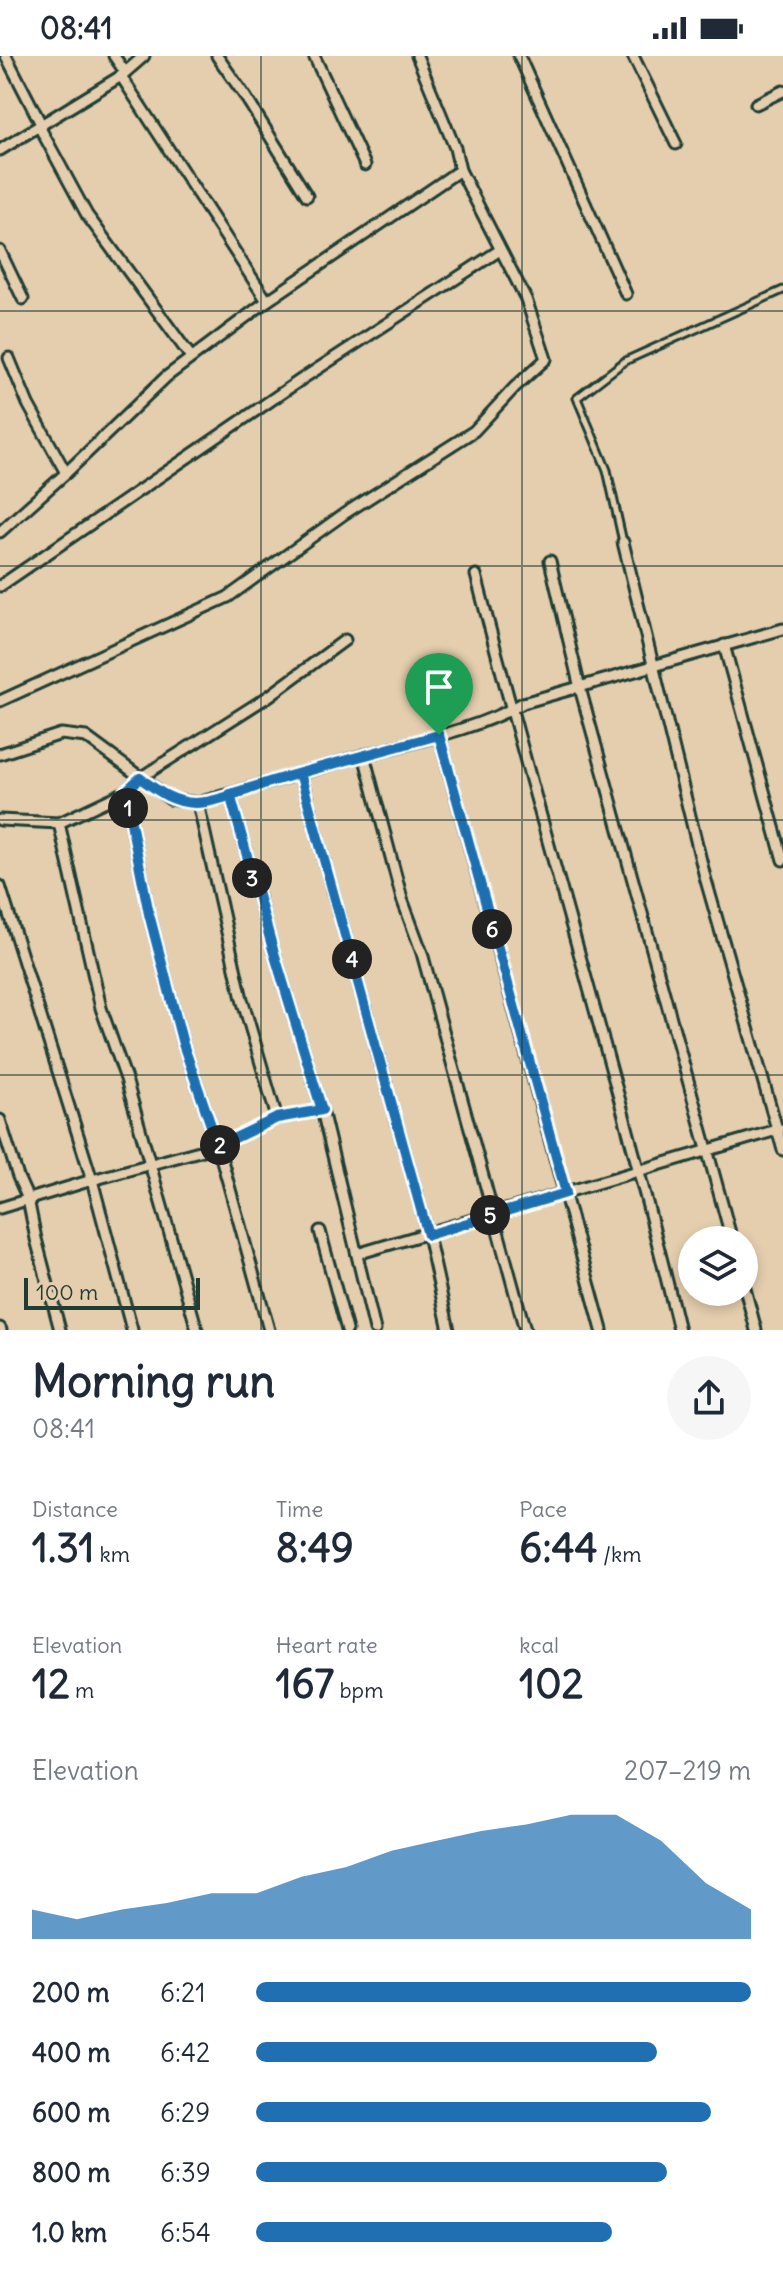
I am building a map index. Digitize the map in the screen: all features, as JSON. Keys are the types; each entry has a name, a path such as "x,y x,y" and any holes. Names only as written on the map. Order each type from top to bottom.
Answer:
{"street":[{"path":"6,56 87,215 191,357"},
{"path":"114,56 267,301"},
{"path":"0,150 123,74 144,56"},
{"path":"217,56 307,196"},
{"path":"314,56 365,165"},
{"path":"0,701 228,597 344,514 474,431 546,359 526,299 460,170 455,148 417,56"},
{"path":"519,56 626,294"},
{"path":"633,56 676,144"},
{"path":"756,104 783,91"},
{"path":"0,532 191,357 267,301 460,170"},
{"path":"0,586 302,379 500,250"},
{"path":"0,251 23,299"},
{"path":"9,358 28,404 66,473"},
{"path":"623,542 705,877 780,1129 783,1150"},
{"path":"550,561 580,688 728,1226"},
{"path":"476,575 641,1171 679,1330"},
{"path":"0,754 61,734 86,737 170,799 198,803 439,735 523,703 783,629"},
{"path":"0,820 59,823 125,792 140,778 269,696 345,640"},
{"path":"724,645 783,860"},
{"path":"439,735 602,1330"},
{"path":"364,755 402,899 422,953 525,1330"},
{"path":"300,773 428,1235 449,1330"},
{"path":"125,792 149,914 183,1044 218,1146 269,1330"},
{"path":"230,794 264,921 322,1110 375,1330"},
{"path":"198,803 242,999 277,1118"},
{"path":"59,823 101,1008 152,1165 197,1330"},
{"path":"0,886 92,1180 132,1330"},
{"path":"0,1120 28,1199 60,1330"},
{"path":"357,1254 780,1129"},
{"path":"0,1208 218,1146"},
{"path":"320,1231 347,1330"},
{"path":"750,1306 756,1330"}],"lane":[{"path":"623,542 607,470 577,398 625,361 783,290"},
{"path":"218,1146 277,1118 322,1110"}],"route":[{"path":"439,735 300,773 198,803 170,799 140,778 125,792 149,914 183,1044 218,1146 277,1118 322,1110 253,883 230,794 300,773 428,1235 566,1193 439,735"}]}
